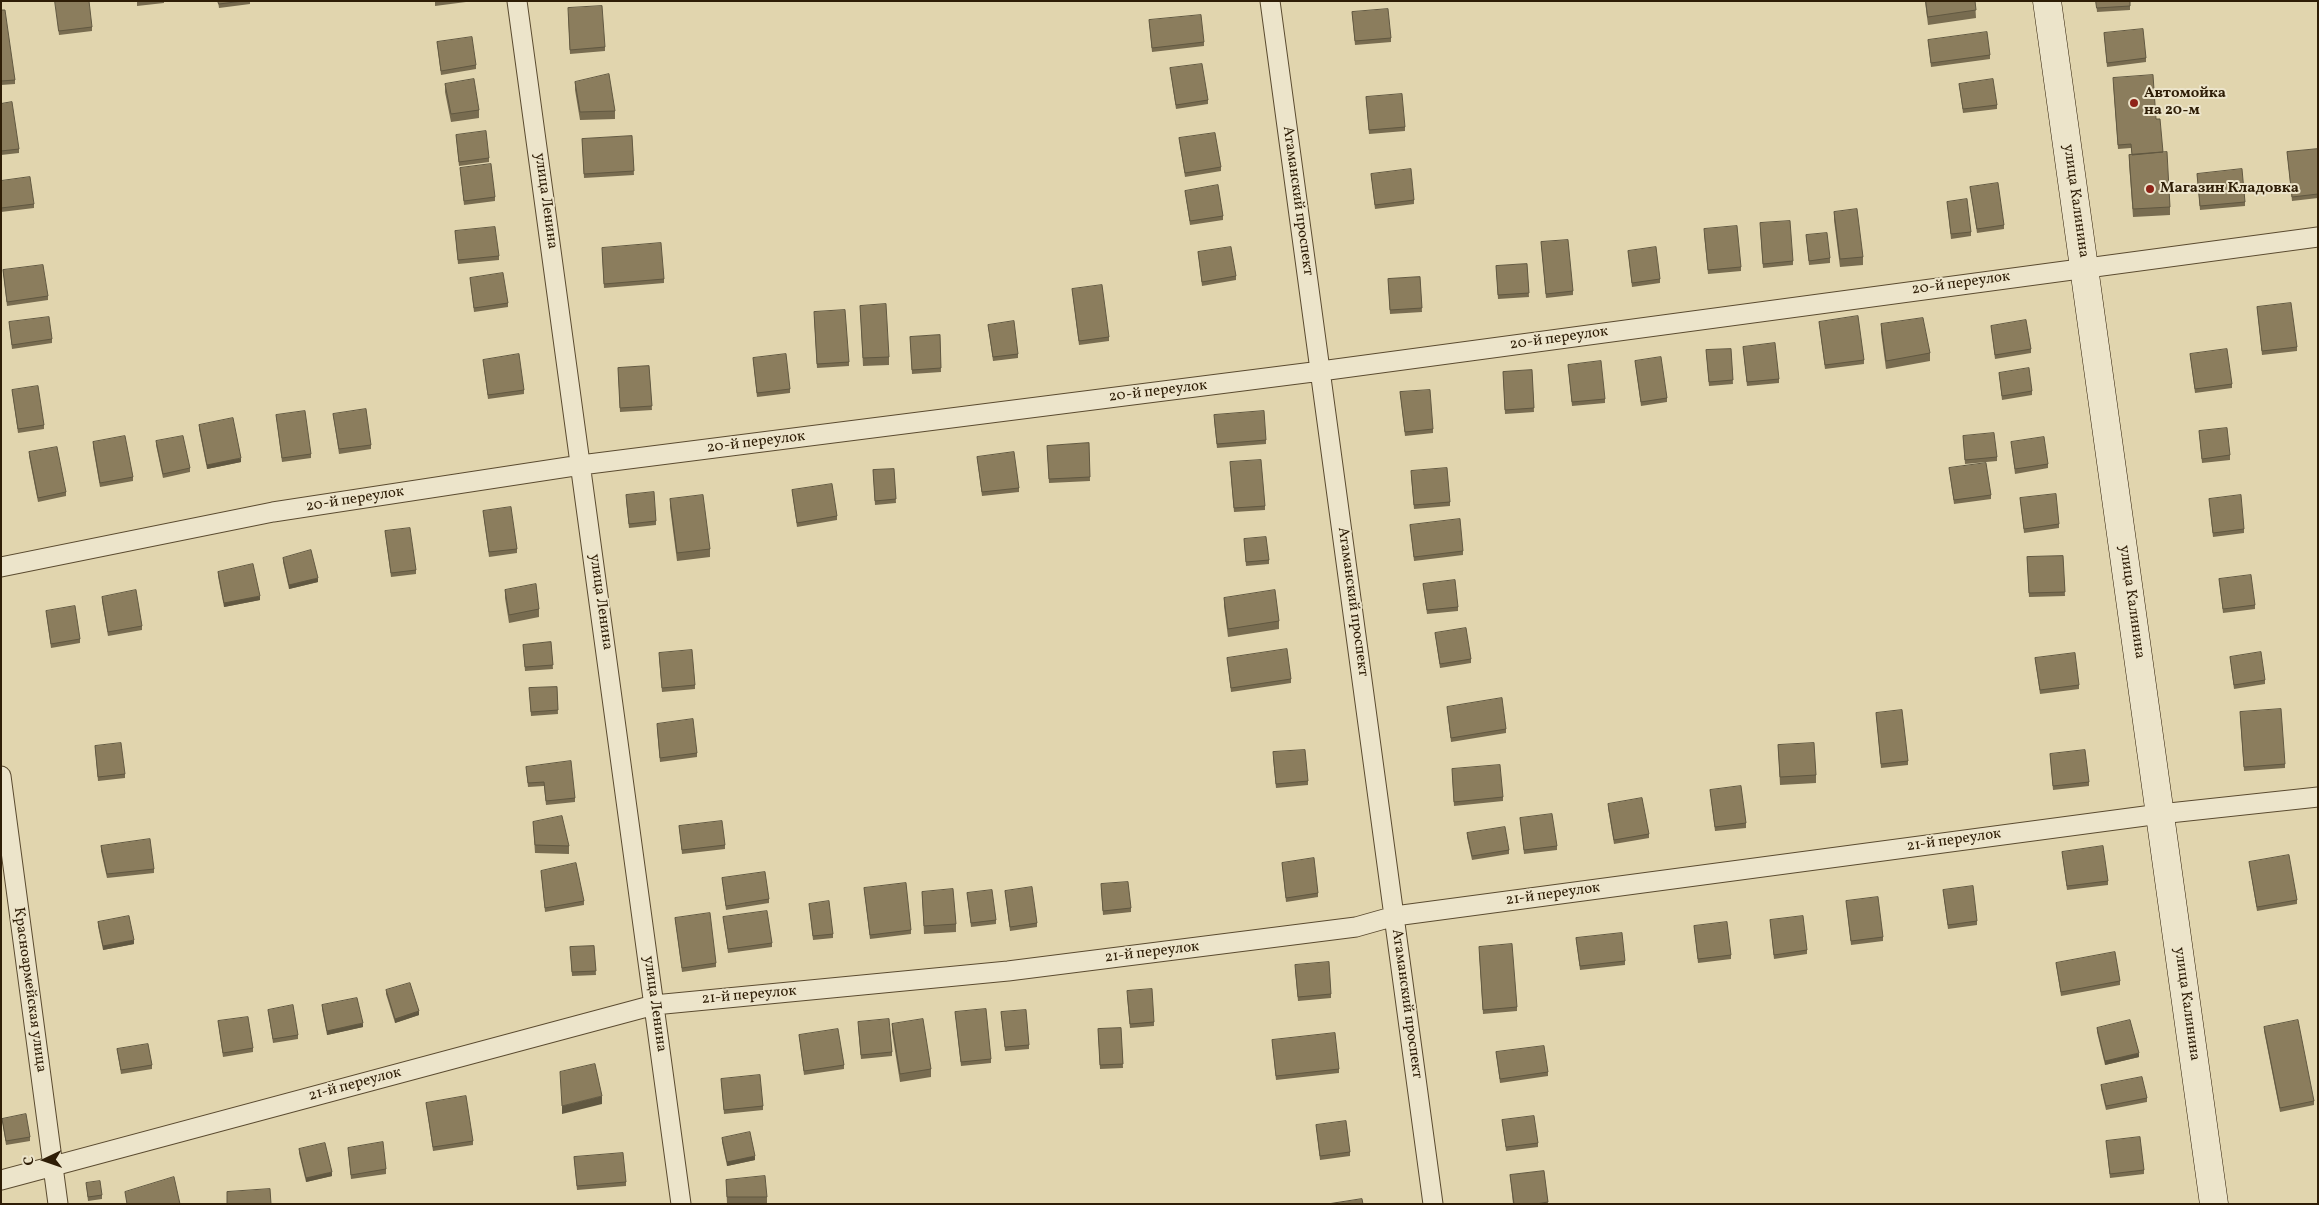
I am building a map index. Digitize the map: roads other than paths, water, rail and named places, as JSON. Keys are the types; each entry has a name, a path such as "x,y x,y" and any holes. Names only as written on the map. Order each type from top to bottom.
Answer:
{"main road":[{"name":"улица Калинина","path":"2047,1 2214,1204"}],"street":[{"name":"улица Ленина","path":"517,1 681,1204"},
{"name":"Атаманский проспект","path":"1270,1 1433,1204"},
{"name":"20-й переулок","path":"1,567 273,512 581,465 1320,371 2318,237"},
{"name":"Красноармейская улица","path":"1,776 58,1204"},
{"name":"21-й переулок","path":"1,1180 654,1005 1008,971 1356,927 1395,916 2160,814 2318,797"}],"place":[{"name":"Автомойка на 20-м","path":"2134,103"},
{"name":"Магазин Кладовка","path":"2150,189"}]}
